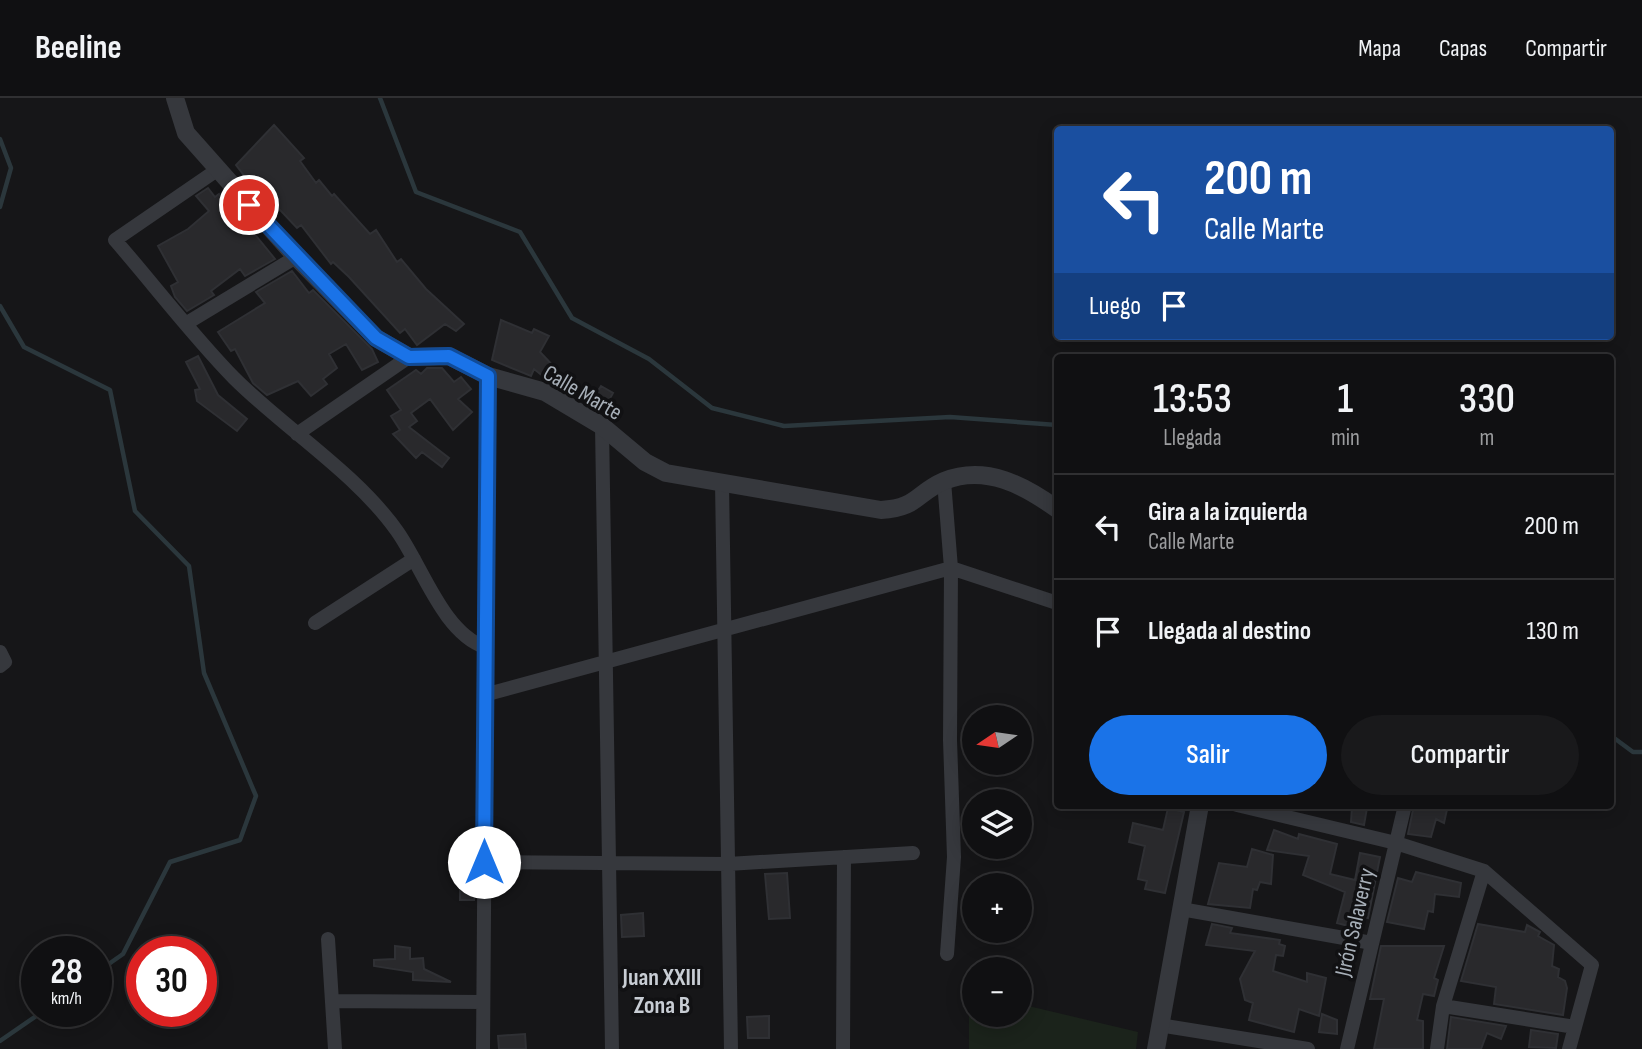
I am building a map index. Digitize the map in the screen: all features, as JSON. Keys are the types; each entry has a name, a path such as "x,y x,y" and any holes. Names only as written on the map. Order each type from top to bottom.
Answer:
{"street":[{"path":"175,98 186,133 217,170 296,257 376,338 409,357 297,434"},
{"path":"217,170 115,240 234,378 349,480 396,530 454,626 469,642 485,647"},
{"path":"187,323 296,257"},
{"name":"Calle Marte","path":"409,357 449,356 488,376 545,392 602,426 645,462 666,473 881,510 902,509 944,481"},
{"path":"483,1049 488,376"},
{"path":"602,426 611,1049"},
{"path":"947,954 954,857 950,740 951,568 944,481 994,476 1027,488 1054,507"},
{"path":"722,483 731,1049"},
{"path":"314,623 414,559"},
{"path":"484,695 951,568 1054,602"},
{"path":"0,652 5,662 0,666"},
{"path":"1156,1049 1199,809"},
{"path":"1254,809 1396,843 1485,872 1592,965 1569,1049"},
{"name":"Jirón Salaverry","path":"1347,1049 1404,809"},
{"path":"484,862 728,864 913,853"},
{"path":"843,1049 844,857"},
{"path":"1437,1049 1443,1006 1485,872"},
{"path":"1181,909 1372,943"},
{"path":"328,939 335,1049"},
{"path":"332,1001 483,1002"},
{"path":"1443,1006 1575,1027"},
{"path":"1159,1024 1308,1049"}],"shaded area":[{"path":"1032,1007 1138,1032 1136,1049 969,1049 969,1027 1032,1027"}],"building":[{"path":"274,125 304,158 300,161 316,183 319,180 332,196 334,194 370,234 376,230 397,262 401,259 426,289 464,324 456,331 445,324 417,345 405,329 400,333 349,277 333,262 331,264 301,225 297,228 264,193 260,196 236,165"},
{"path":"208,188 215,197 219,194 231,212 235,210 275,259 245,276 240,269 211,291 214,295 187,311 175,297 171,286 178,282 158,246 188,229 209,211 196,196"},
{"path":"292,271 309,293 313,290 372,349 378,362 362,370 346,344 329,354 337,368 323,379 327,384 311,396 298,381 267,395 253,383 235,349 231,351 218,332 265,303 256,292"},
{"path":"501,320 532,333 534,329 549,336 540,352 559,372 549,381 534,369 531,376 492,360"},
{"path":"198,356 218,395 247,419 237,431 197,401 195,390 200,389 186,362"},
{"path":"427,368 442,368 454,382 461,377 471,389 458,399 472,412 453,430 430,399 411,413 417,421 409,427 449,458 442,467 422,452 416,458 393,434 400,430 391,416 401,410 387,390 416,370 421,374"},
{"path":"601,386 613,393 605,408 591,402"},
{"path":"1168,809 1184,812 1165,893 1145,889 1147,881 1138,879 1145,846 1129,842 1133,823 1163,830"},
{"path":"1352,809 1367,809 1364,825 1351,822"},
{"path":"1413,809 1447,809 1444,823 1436,819 1431,837 1408,834"},
{"path":"1274,830 1298,839 1299,834 1337,844 1330,874 1355,880 1360,853 1380,857 1368,918 1363,917 1360,929 1337,923 1345,892 1303,875 1309,856 1267,850"},
{"path":"1252,849 1273,855 1271,884 1260,882 1257,890 1253,889 1250,908 1208,904 1219,863 1247,867"},
{"path":"1416,872 1461,883 1459,897 1435,894 1433,912 1428,911 1424,929 1387,922 1398,878 1412,882"},
{"path":"474,873 474,900 460,900 460,874"},
{"path":"787,873 790,918 769,919 765,874"},
{"path":"643,913 644,936 622,937 621,915"},
{"path":"1212,924 1232,928 1230,933 1280,940 1279,944 1285,946 1283,956 1276,955 1273,971 1307,982 1307,973 1326,978 1319,1016 1299,1009 1294,1032 1249,1020 1253,1003 1245,1000 1240,979 1255,951 1206,945"},
{"path":"1478,924 1525,932 1527,925 1540,932 1538,936 1554,945 1552,966 1559,969 1558,977 1565,981 1567,988 1563,1015 1494,1004 1496,987 1461,981"},
{"path":"395,946 410,948 410,959 423,958 424,969 451,982 413,980 413,972 374,966 374,960 395,959"},
{"path":"1381,946 1444,946 1434,978 1438,980 1434,996 1423,994 1417,1020 1423,1021 1423,1049 1374,1049 1384,999 1370,999"},
{"path":"1322,1014 1337,1020 1337,1034 1319,1032"},
{"path":"769,1016 769,1038 748,1038 747,1017"},
{"path":"1451,1017 1506,1026 1501,1039 1487,1033 1481,1049 1447,1049"},
{"path":"1531,1030 1558,1034 1556,1048 1529,1047"},
{"path":"525,1034 526,1049 499,1049 498,1036"}],"waterway":[{"path":"380,98 416,192 520,232 572,318 649,359 712,408 784,426 950,417 1054,425"},
{"path":"0,139 11,168 0,207"},
{"path":"0,306 24,347 110,390 135,511 189,566 204,673 256,796 240,840 170,862 123,954 112,962"},
{"path":"1614,738 1633,752 1642,752"},
{"path":"0,1041 21,1026"}],"district":[{"name":"Juan XXIII Zona B","path":"662,991"}],"route":[{"path":"249,205 376,338 409,357 449,356 488,376 484,862"}]}
